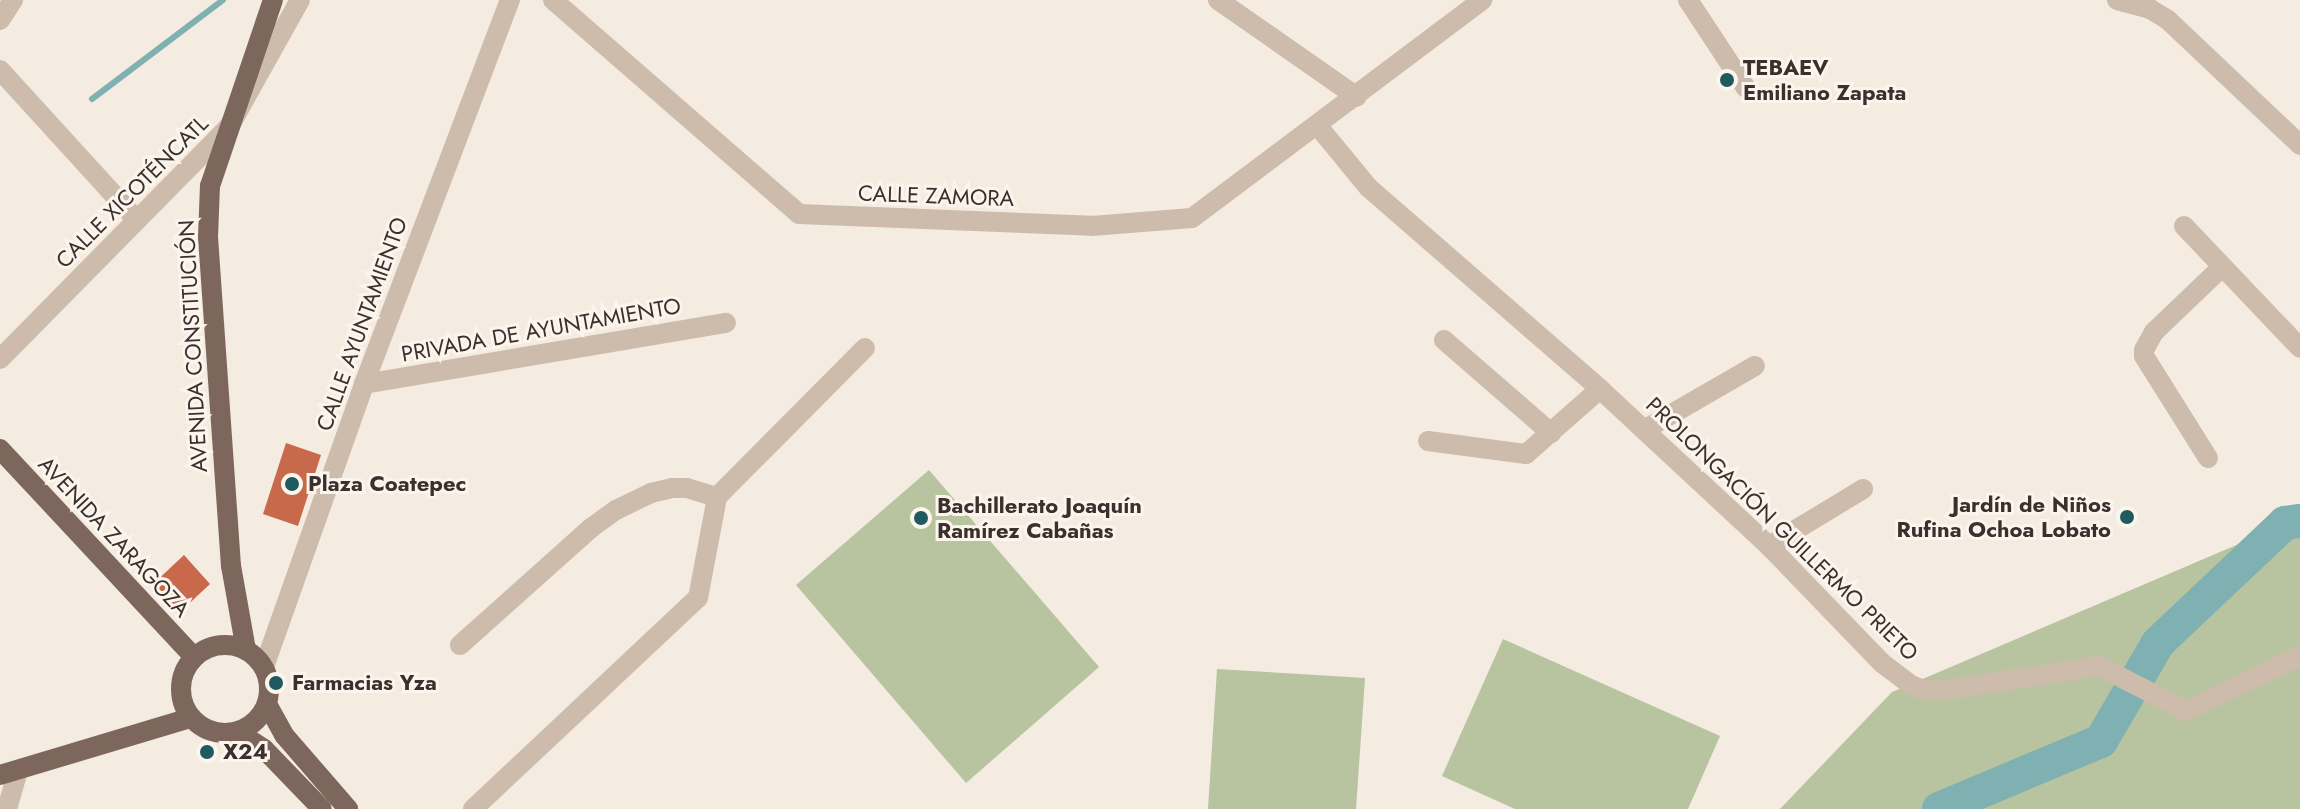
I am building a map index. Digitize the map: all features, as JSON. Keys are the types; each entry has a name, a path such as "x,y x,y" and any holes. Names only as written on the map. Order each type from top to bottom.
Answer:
{"main road":[{"name":"AVENIDA CONSTITUCIÓN","path":"246,650 231,566 208,237 210,186 273,0"},
{"name":"AVENIDA ZARAGOZA","path":"0,449 194,657"},
{"path":"216,645 246,650 264,667 269,690 267,704 250,726 238,732 213,733 190,718 180,690 183,675 194,657 216,645"},
{"path":"267,704 284,735 348,809"},
{"path":"9,773 190,718"},
{"path":"238,732 264,749 291,773 322,809"}],"street":[{"path":"0,20 13,0"},
{"name":"CALLE XICOTÉNCATL","path":"0,359 229,127 300,0"},
{"name":"CALLE AYUNTAMIENTO","path":"264,667 364,384 510,0"},
{"name":"CALLE ZAMORA","path":"553,0 799,214 1092,226 1192,218 1357,97 1482,0"},
{"path":"1218,0 1357,97"},
{"path":"1688,0 1746,88"},
{"path":"2117,0 2150,9 2168,20 2300,145"},
{"path":"3,80 43,117 137,220"},
{"name":"PROLONGACIÓN GUILLERMO PRIETO","path":"1317,125 1369,188 1600,389 1769,546 1882,663 1924,690 2012,680 2087,666 2118,673 2186,711 2300,656"},
{"path":"2184,226 2299,344"},
{"path":"2208,458 2144,356 2144,350 2154,332 2222,267"},
{"name":"PRIVADA DE AYUNTAMIENTO","path":"364,384 726,323"},
{"path":"1444,340 1551,433"},
{"path":"473,809 698,598 717,497 865,348"},
{"path":"1644,430 1755,366"},
{"path":"1428,441 1526,454 1600,389"},
{"path":"460,645 591,528 616,510 651,493 672,488 687,488 717,497"},
{"path":"1769,546 1863,489"},
{"path":"7,809 9,773"}],"green space":[{"path":"929,470 1099,667 966,783 796,585"},
{"path":"2300,518 2300,809 1780,809 1892,692"},
{"path":"1503,639 1720,736 1688,809 1515,809 1442,776"},
{"path":"1217,669 1365,678 1356,809 1208,809"}],"building":[{"name":"Plaza Coatepec","path":"286,443 321,455 298,526 263,514"},
{"path":"184,555 210,584 178,614 152,585"}],"waterway":[{"path":"92,99 223,0"},
{"path":"1939,809 2101,741 2158,643 2285,523 2300,521"}],"place":[{"name":"TEBAEV Emiliano Zapata","path":"1727,80"},
{"name":"Plaza Coatepec","path":"292,484"},
{"name":"Jardín de Niños Rufina Ochoa Lobato","path":"2127,517"},
{"name":"Bachillerato Joaquín Ramírez Cabañas","path":"921,518"},
{"name":"Farmacias Yza","path":"276,683"},
{"name":"X24","path":"207,752"}]}
